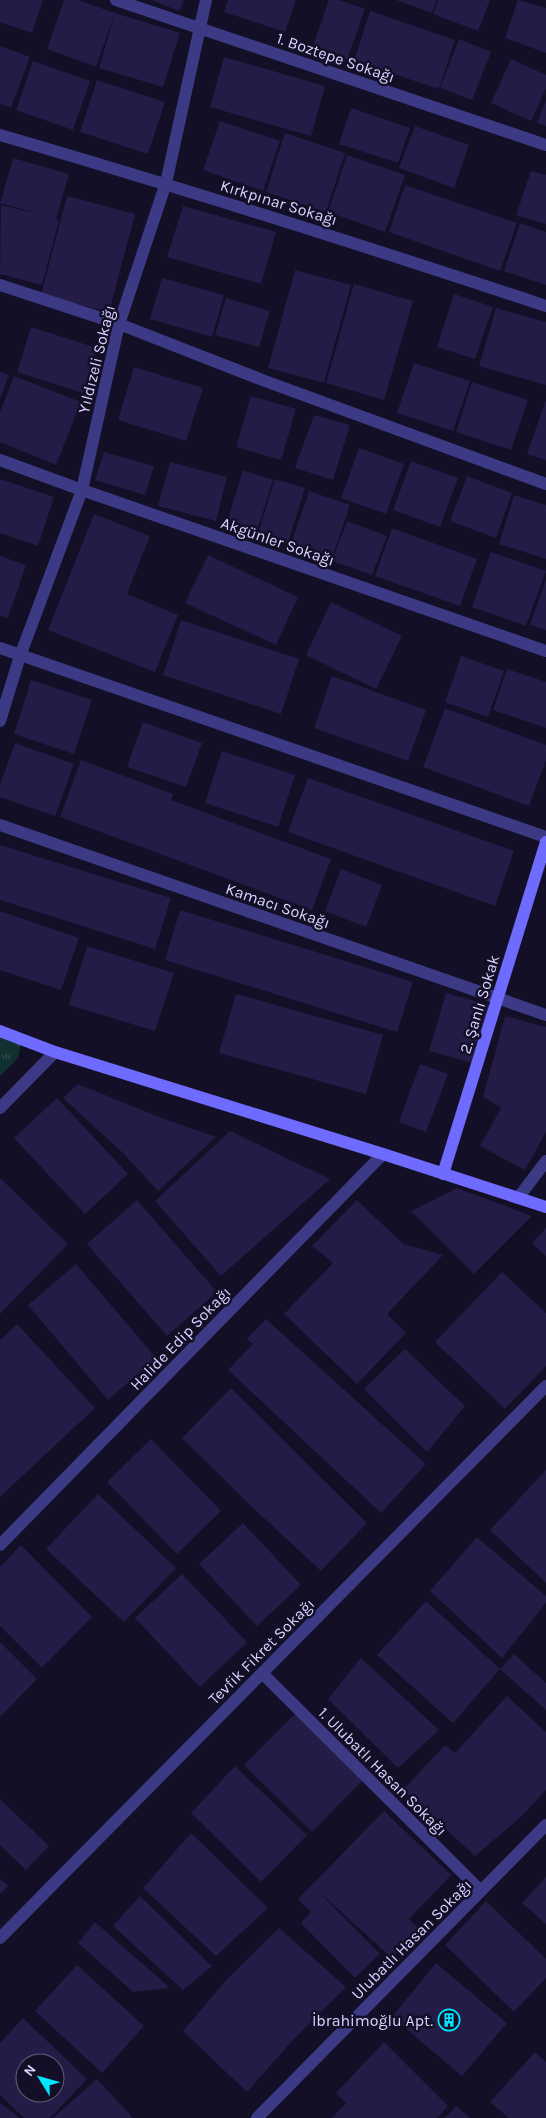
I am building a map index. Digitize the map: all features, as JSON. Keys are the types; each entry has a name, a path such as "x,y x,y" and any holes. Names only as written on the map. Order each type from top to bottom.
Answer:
{"street":[{"name":"1. Boztepe Sokağı","path":"116,0 546,145"},
{"name":"Yıldızeli Sokağı","path":"0,721 20,656 82,490 119,324 166,183 206,0"},
{"name":"Kırkpınar Sokağı","path":"0,135 166,183 546,306"},
{"path":"0,285 119,324 274,385 546,484"},
{"name":"Akgünler Sokağı","path":"0,460 546,651"},
{"path":"0,648 546,837"},
{"name":"Kamacı Sokağı","path":"0,825 546,1015"},
{"name":"2. Şanlı Sokak","path":"443,1174 455,1132 476,1074 497,999 546,842"},
{"path":"0,1031 55,1052 546,1207"},
{"path":"0,1108 55,1052"},
{"name":"Halide Edip Sokağı","path":"0,1545 383,1154"},
{"path":"518,1198 546,1160"},
{"name":"Tevfik Fikret Sokağı","path":"0,1938 546,1386"},
{"name":"1. Ulubatlı Hasan Sokağı","path":"262,1673 480,1891"},
{"name":"Ulubatlı Hasan Sokağı","path":"257,2118 546,1825"}],"green space":[{"path":"0,1036 21,1043 18,1058 0,1076"}],"building":[{"path":"0,0 43,0 32,33 0,22"},
{"path":"64,0 78,0 115,13 96,67 47,49"},
{"path":"151,0 184,0 179,11"},
{"path":"228,0 296,0 285,32 224,12"},
{"path":"329,0 339,0 365,9 347,60 312,48"},
{"path":"396,0 436,0 432,13"},
{"path":"438,0 490,0 478,31 433,14"},
{"path":"518,0 546,8 546,53 505,38"},
{"path":"370,11 455,40 439,89 354,61"},
{"path":"115,13 180,33 163,87 99,68"},
{"path":"459,39 491,52 472,100 440,88"},
{"path":"0,46 30,57 11,108 0,104"},
{"path":"224,57 325,86 311,136 210,107"},
{"path":"511,59 546,75 546,88 531,121 491,103"},
{"path":"33,61 90,81 73,130 16,110"},
{"path":"97,80 165,102 148,154 80,132"},
{"path":"546,100 546,126 537,123"},
{"path":"351,108 410,128 398,163 339,144"},
{"path":"220,121 280,141 263,191 203,170"},
{"path":"415,126 469,145 454,188 399,168"},
{"path":"285,133 345,153 326,212 266,192"},
{"path":"347,155 405,175 385,232 328,212"},
{"path":"13,158 69,174 56,219 59,220 42,285 0,274 1,205 43,215 0,203"},
{"path":"531,171 546,175 546,224 516,215"},
{"path":"405,185 517,223 500,271 389,232"},
{"path":"67,196 135,214 109,312 41,295"},
{"path":"183,206 276,232 261,284 167,257"},
{"path":"520,223 546,232 546,285 504,271"},
{"path":"295,270 351,285 324,383 268,368"},
{"path":"162,278 224,295 212,337 150,319"},
{"path":"354,284 413,301 384,400 326,383"},
{"path":"454,294 493,307 475,359 437,347"},
{"path":"226,298 270,311 259,347 215,335"},
{"path":"496,308 546,322 546,385 479,366"},
{"path":"31,327 97,348 83,393 17,372"},
{"path":"414,363 470,381 453,431 397,413"},
{"path":"134,367 203,388 186,441 118,420"},
{"path":"0,372 9,375 0,399"},
{"path":"14,376 81,402 56,465 0,442 0,412"},
{"path":"472,382 528,400 511,450 456,432"},
{"path":"251,396 296,409 281,460 236,447"},
{"path":"546,400 546,460 527,454"},
{"path":"314,415 350,425 333,480 295,468"},
{"path":"359,448 404,464 386,514 341,498"},
{"path":"104,452 154,466 145,495 95,480"},
{"path":"411,461 458,478 440,527 393,510"},
{"path":"170,462 227,477 216,521 158,506"},
{"path":"243,470 273,480 256,534 226,525"},
{"path":"467,476 512,493 496,538 450,521"},
{"path":"0,479 54,497 38,546 0,533"},
{"path":"275,479 305,488 288,543 258,534"},
{"path":"309,491 350,505 331,561 290,547"},
{"path":"514,495 546,505 546,559 499,544"},
{"path":"94,514 150,536 127,594 178,615 155,672 48,630"},
{"path":"347,521 387,536 372,575 332,561"},
{"path":"392,528 477,559 460,606 375,576"},
{"path":"491,552 546,571 526,626 472,607"},
{"path":"208,555 298,597 276,645 185,603"},
{"path":"0,556 26,565 8,618 0,616"},
{"path":"546,579 546,630 530,625"},
{"path":"331,602 402,636 376,689 306,655"},
{"path":"181,620 299,659 281,714 163,675"},
{"path":"461,656 504,671 488,717 445,702"},
{"path":"507,669 546,682 546,728 493,710"},
{"path":"332,676 426,710 408,761 314,728"},
{"path":"31,680 92,700 74,754 14,734"},
{"path":"445,708 546,745 546,760 529,806 423,767"},
{"path":"143,722 202,743 186,787 127,767"},
{"path":"15,743 74,764 55,816 0,797 0,785"},
{"path":"222,751 295,775 278,827 205,803"},
{"path":"81,760 173,794 171,800 331,859 312,910 60,817"},
{"path":"308,778 514,851 495,906 288,832"},
{"path":"0,845 171,898 155,949 0,900"},
{"path":"341,869 382,885 366,927 325,911"},
{"path":"180,910 413,982 397,1032 165,960"},
{"path":"0,911 79,938 61,990 0,970"},
{"path":"87,946 174,973 155,1031 69,1005"},
{"path":"446,993 489,1005 473,1063 429,1051"},
{"path":"236,994 383,1035 366,1094 219,1053"},
{"path":"505,1016 546,1027 546,1132 525,1170 480,1146 501,1108 483,1097"},
{"path":"420,1064 448,1074 426,1132 399,1122"},
{"path":"78,1084 159,1117 216,1137 158,1191 124,1154 63,1098"},
{"path":"57,1098 128,1174 85,1214 14,1138"},
{"path":"230,1131 330,1179 221,1276 155,1201"},
{"path":"0,1178 68,1244 0,1314"},
{"path":"457,1188 532,1216 474,1274 411,1211"},
{"path":"137,1200 217,1292 167,1336 87,1244"},
{"path":"357,1200 403,1244 443,1255 387,1314 406,1333 357,1384 284,1314 333,1263 312,1246"},
{"path":"546,1228 546,1256 532,1243"},
{"path":"76,1264 156,1358 108,1400 28,1305"},
{"path":"502,1272 546,1313 546,1366 505,1409 435,1342"},
{"path":"266,1319 426,1464 381,1513 228,1370 253,1344 247,1339"},
{"path":"17,1324 95,1408 0,1497 0,1340"},
{"path":"405,1349 465,1406 427,1452 364,1389"},
{"path":"231,1388 367,1523 321,1571 182,1438"},
{"path":"151,1439 221,1511 177,1554 107,1482"},
{"path":"546,1470 546,1583 490,1530"},
{"path":"98,1494 176,1568 124,1622 46,1549"},
{"path":"243,1523 301,1585 257,1626 199,1564"},
{"path":"477,1537 546,1596 546,1603 502,1658 430,1591"},
{"path":"21,1545 92,1617 42,1668 0,1626 0,1567"},
{"path":"182,1574 247,1642 200,1687 135,1618"},
{"path":"426,1601 500,1669 453,1723 377,1655"},
{"path":"0,1642 37,1679 0,1717"},
{"path":"514,1654 546,1683 546,1710 500,1669"},
{"path":"361,1658 439,1730 398,1768 328,1699"},
{"path":"507,1696 546,1732 546,1790 522,1816 475,1856 403,1790 445,1745 455,1753"},
{"path":"295,1714 363,1780 312,1832 244,1765"},
{"path":"235,1766 307,1835 261,1882 191,1813"},
{"path":"0,1799 49,1846 26,1870 0,1845"},
{"path":"384,1811 451,1875 409,1919 419,1928 392,1958 317,1890 380,1954 355,1978 301,1923 311,1912 298,1899"},
{"path":"191,1833 268,1908 216,1956 143,1888"},
{"path":"546,1877 546,1924 522,1903"},
{"path":"0,1879 8,1886 0,1894"},
{"path":"140,1896 212,1966 183,1990 113,1926"},
{"path":"486,1901 546,1959 546,1978 514,2012 445,1945"},
{"path":"95,1922 170,1988 133,1992 78,1943"},
{"path":"279,1928 346,1987 293,2040 247,2092 183,2031 228,1978"},
{"name":"İbrahimoğlu Apt.","path":"436,1963 507,2023 462,2076 392,2017"},
{"path":"77,1965 144,2026 102,2073 35,2011"},
{"path":"23,2018 60,2053 15,2053 15,2103 64,2103 50,2118 24,2118 0,2095 0,2043"},
{"path":"384,2042 448,2106 437,2118 332,2118 346,2103 336,2093"},
{"path":"535,2052 546,2062 546,2118 509,2118 490,2102"},
{"path":"65,2058 87,2079 65,2102"},
{"path":"97,2079 133,2118 53,2118"},
{"path":"0,2103 20,2118 0,2118"},
{"path":"456,2106 470,2118 445,2118"}],"place":[{"name":"İbrahimoğlu Apt.","path":"449,2020"}]}
